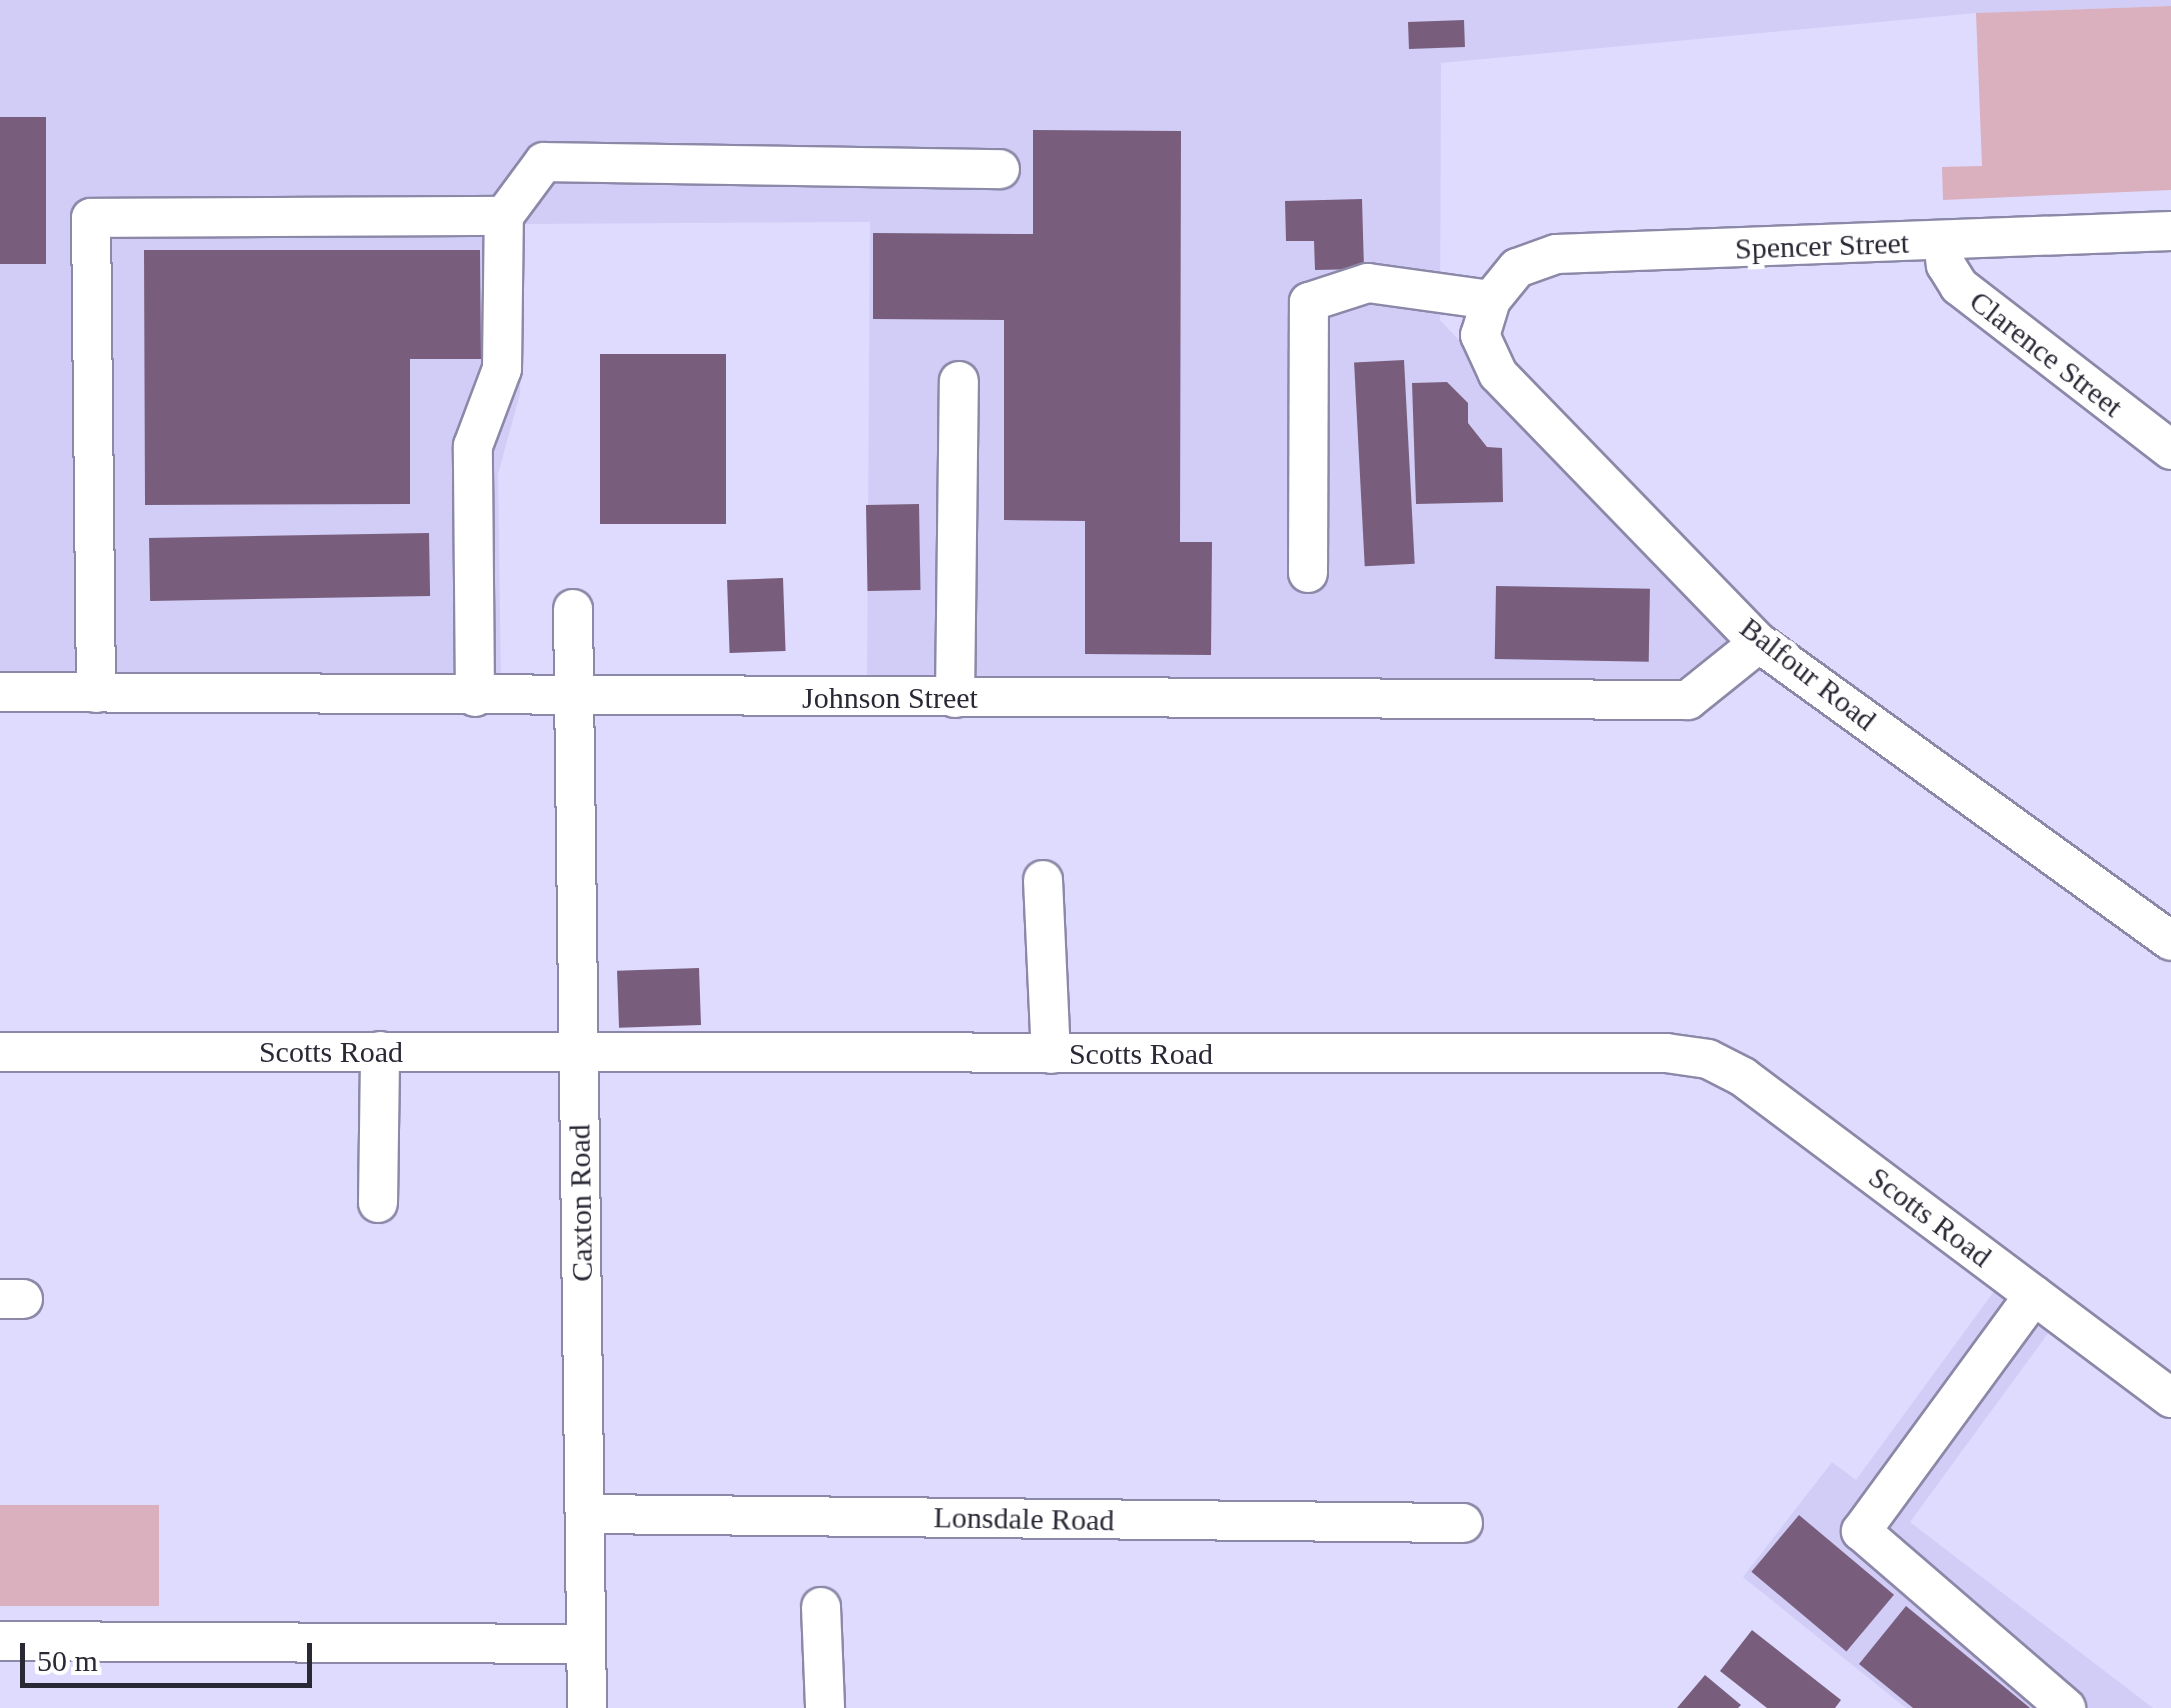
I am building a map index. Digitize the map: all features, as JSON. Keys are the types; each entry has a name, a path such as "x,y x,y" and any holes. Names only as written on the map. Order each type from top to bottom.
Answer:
{"street":[{"path":"475,696 473,446 502,369 504,216 544,162 1000,169"},
{"path":"96,693 92,218 504,216"},
{"name":"Spencer Street","path":"1491,300 1517,268 1556,254 2171,232"},
{"name":"Clarence Street","path":"1943,242 1946,265 1959,286 2171,450"},
{"path":"1308,573 1309,302 1368,283 1491,300"},
{"name":"Balfour Road","path":"1491,300 1480,335 1498,374 1759,643 2171,941"},
{"path":"955,698 958,381"},
{"name":"Caxton Road","path":"573,609 587,1708"},
{"name":"Johnson Street","path":"0,692 1688,700 1759,643"},
{"path":"1042,880 1051,1054"},
{"path":"378,1203 380,1051"},
{"name":"Scotts Road","path":"0,1052 380,1051 579,1056 1666,1052 1708,1059 1743,1077 2171,1398"},
{"path":"2034,1295 1861,1530 2066,1708"},
{"name":"Lonsdale Road","path":"586,1514 1463,1524"},
{"path":"822,1607 825,1708"},
{"path":"0,1640 586,1644"}],"shaded area":[{"path":"0,0 2171,0 2171,6 1976,13 1441,63 1440,320 1735,634 1671,685 867,685 870,222 524,224 520,394 498,474 501,682 0,682"},
{"path":"2171,6 2171,190 1943,200 1942,167 1982,166 1976,13"},
{"path":"1995,1290 2049,1332 1910,1522 2153,1708 1906,1708 1743,1577 1832,1462 1856,1480"},
{"path":"0,1505 159,1505 159,1606 0,1606"}],"building":[{"path":"1464,20 1465,47 1409,49 1408,22"},
{"path":"0,117 46,117 46,264 0,264"},
{"path":"1033,130 1181,131 1180,542 1212,542 1211,655 1085,654 1085,521 1004,520 1004,320 873,319 873,233 1033,234"},
{"path":"1362,199 1364,269 1315,270 1314,241 1286,241 1285,201"},
{"path":"144,250 480,250 481,359 410,359 410,504 145,505"},
{"path":"600,354 726,354 726,524 600,524"},
{"path":"1404,360 1415,564 1365,566 1354,363"},
{"path":"1447,382 1468,403 1468,423 1487,447 1502,448 1503,502 1416,504 1412,383"},
{"path":"919,504 921,590 868,591 866,505"},
{"path":"429,533 430,596 150,601 149,538"},
{"path":"783,578 786,651 730,653 727,580"},
{"path":"1496,586 1650,589 1649,662 1495,659"},
{"path":"699,968 701,1025 619,1028 617,971"},
{"path":"1799,1515 1894,1595 1846,1651 1751,1572"},
{"path":"1906,1606 2030,1708 1913,1708 1859,1664"},
{"path":"1752,1630 1841,1700 1835,1708 1767,1708 1720,1671"},
{"path":"1705,1675 1741,1705 1677,1708"}]}
